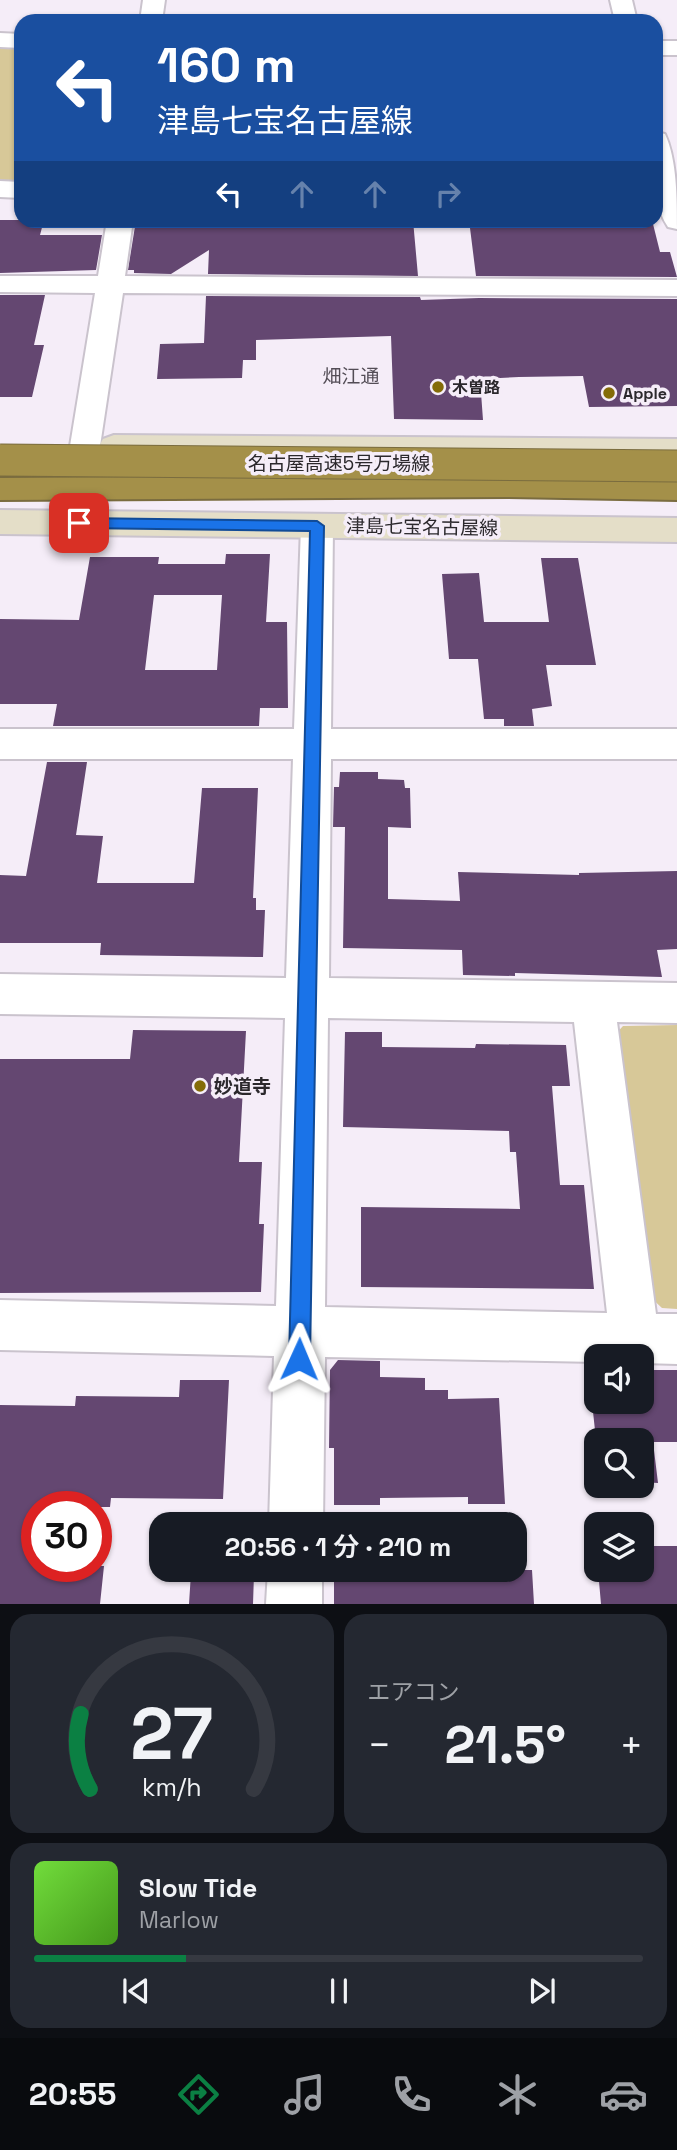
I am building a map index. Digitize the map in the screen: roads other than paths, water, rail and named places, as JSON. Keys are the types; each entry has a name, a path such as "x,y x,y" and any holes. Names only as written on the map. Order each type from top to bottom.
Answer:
{"highway":[{"path":"0,477 124,476 269,446"},
{"name":"名古屋高速5号万場線","path":"0,460 677,466"},
{"path":"0,489 508,486 677,489"},
{"path":"0,509 677,513"}],"main road":[{"path":"0,446 677,450"},
{"name":"津島七宝名古屋線","path":"0,522 677,530"}],"street":[{"path":"663,194 677,221"},
{"path":"85,446 119,228"},
{"path":"0,284 677,288"},
{"path":"296,1512 317,526"},
{"path":"0,744 677,744"},
{"path":"0,994 677,1003"},
{"path":"0,1325 656,1339 593,1002"},
{"path":"294,1604 295,1582"}],"place":[{"name":"木曽路","path":"438,387"},
{"name":"Apple","path":"609,393"},
{"name":"妙道寺","path":"200,1086"}],"district":[{"name":"畑江通","path":"351,376"}]}
